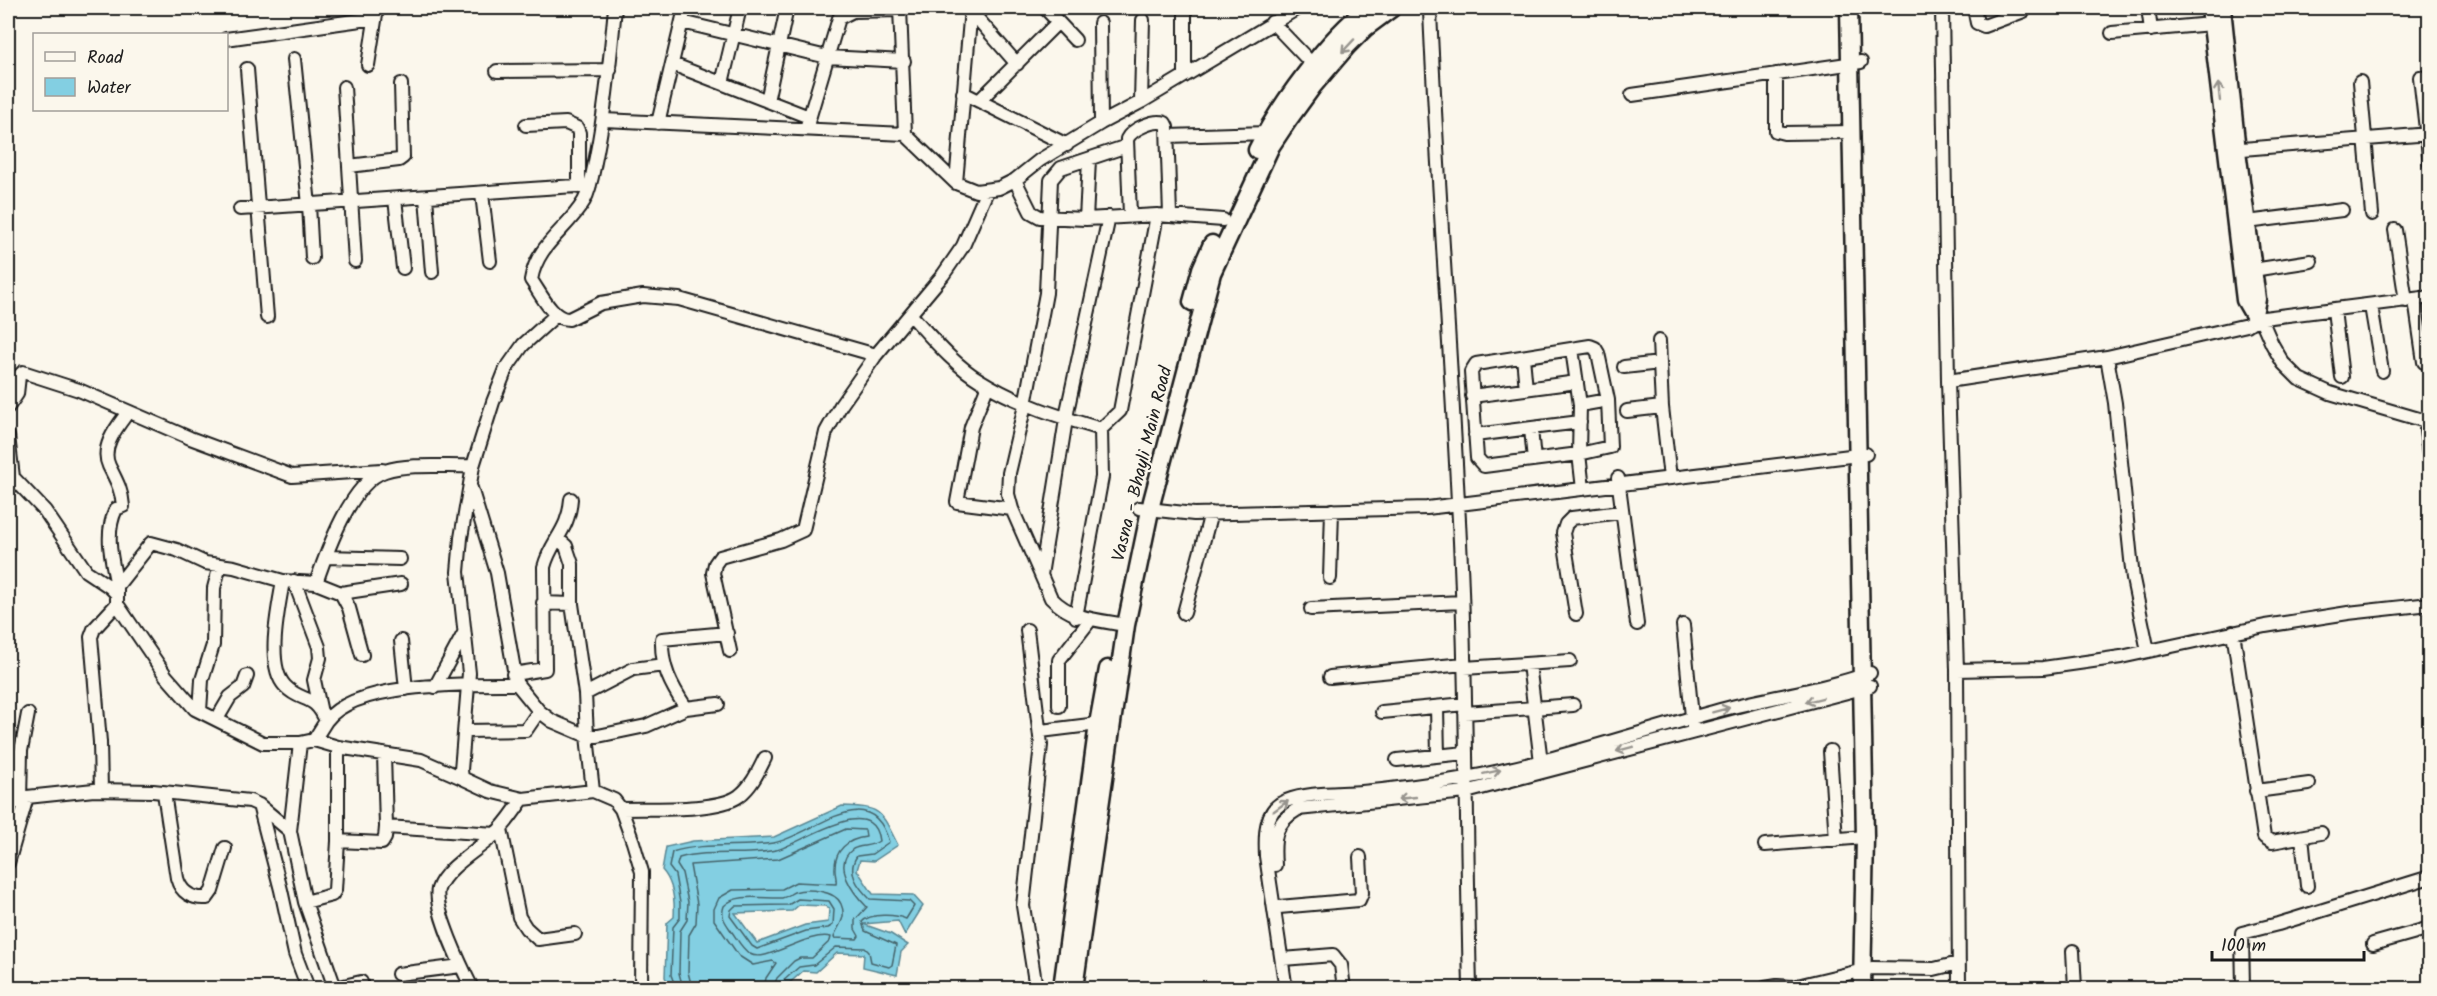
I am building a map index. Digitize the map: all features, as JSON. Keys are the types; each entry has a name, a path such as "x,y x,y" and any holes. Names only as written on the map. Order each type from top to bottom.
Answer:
{"street":[{"path":"584,186 604,120 615,8"},
{"path":"658,123 685,8"},
{"path":"722,83 740,8"},
{"path":"767,101 787,8"},
{"path":"1045,8 1075,40"},
{"path":"604,120 658,123 808,123 905,134 956,183 976,191 987,191 1015,180 1040,160 1298,8"},
{"name":"Vasna - Bhayli Main Road","path":"1062,988 1098,724 1201,269 1266,133 1282,107 1336,38 1368,8"},
{"name":"Vasna - Bhayli Main Road","path":"1146,504 1212,273 1272,146 1313,86 1365,28 1392,8"},
{"path":"1849,8 1856,62 1866,681 1867,969 1862,988"},
{"path":"1859,8 1852,132 1862,451"},
{"path":"1942,8 1948,381 1957,670 1959,988"},
{"path":"1974,8 1977,23 1984,26 2024,11"},
{"path":"2148,8 2151,30"},
{"path":"2222,8 2231,150 2245,300 2283,363 2299,379 2330,393 2429,422 2426,430 2430,464"},
{"path":"808,123 839,18 845,13 900,9 905,134"},
{"path":"971,9 1017,64"},
{"path":"956,183 971,9"},
{"path":"1430,9 1435,136 1458,500 1464,666 1470,988"},
{"path":"228,39 376,13 368,65"},
{"path":"1185,14 1185,75"},
{"path":"2112,33 2151,30 2210,16 2231,150 2247,222 2257,299 2257,317"},
{"path":"1141,102 1143,20"},
{"path":"682,22 827,57 903,61"},
{"path":"979,101 1058,22"},
{"path":"1272,22 1314,66"},
{"path":"1100,23 1101,123"},
{"path":"294,59 312,258"},
{"path":"1632,95 1856,62"},
{"path":"672,64 767,101 808,123"},
{"path":"247,69 267,316"},
{"path":"497,71 610,70"},
{"path":"1776,74 1776,131 1784,134 1852,132"},
{"path":"2420,77 2430,164"},
{"path":"2360,82 2372,214"},
{"path":"349,166 399,160 403,157 401,84"},
{"path":"344,87 355,261"},
{"path":"963,93 1067,145"},
{"path":"1076,617 1102,477 1101,429 1120,411 1164,215 1168,136 1165,123 1158,121 1131,133 1126,139 1130,215"},
{"path":"526,125 566,123 577,128 579,133 584,201 544,247 533,267 531,280 553,311 563,319 601,303 643,296 679,299 876,355"},
{"path":"1168,136 1266,133"},
{"path":"2231,150 2428,134"},
{"path":"1121,624 1076,617 1061,608 1051,598 1012,509 1008,494 1009,473 1026,405 1046,293 1050,180 1061,168 1127,146"},
{"path":"1086,219 1089,160"},
{"path":"1015,180 1031,212 1040,217 1086,219 1164,215 1223,220"},
{"path":"240,209 584,186"},
{"path":"730,651 713,573 715,564 720,557 781,540 802,530 826,432 841,405 876,355 911,315 963,246 987,191"},
{"path":"482,194 490,261"},
{"path":"426,197 432,272"},
{"path":"395,199 403,268"},
{"path":"2247,222 2342,210"},
{"path":"1041,576 1067,419 1109,217"},
{"path":"2396,230 2411,300 2425,340 2424,362"},
{"path":"2253,270 2311,261"},
{"path":"1948,381 2107,357 2247,324 2257,317 2371,306 2430,297"},
{"path":"2371,306 2382,371"},
{"path":"2334,310 2342,377"},
{"path":"462,778 469,684 458,572 460,538 473,466 506,369 523,345 553,311"},
{"path":"911,315 940,347 980,381 1026,405 1101,429"},
{"path":"1659,341 1662,407 1670,474"},
{"path":"1590,346 1598,353 1608,400 1610,447 1579,454 1484,466 1477,458 1475,435 1471,372 1476,364 1572,349 1590,346"},
{"path":"1572,349 1580,405 1579,454 1582,485"},
{"path":"1523,357 1526,389"},
{"path":"2107,357 2115,403 2133,579 2148,651"},
{"path":"1624,367 1660,363"},
{"path":"8,407 17,394 19,376 23,372 79,390 190,438 292,476 473,466"},
{"path":"1472,396 1577,382"},
{"path":"988,385 971,427 957,502 1012,509"},
{"path":"1580,405 1608,400"},
{"path":"1626,411 1662,407"},
{"path":"128,412 109,437 108,464 122,492 123,506 116,509 110,520 109,548 117,594 126,614 166,676 195,709 263,743 300,743 314,740 338,747 421,760 490,791 523,798 593,791 614,800 621,809 642,872 641,988"},
{"path":"1475,435 1580,422"},
{"path":"1531,429 1534,460"},
{"path":"8,436 10,474 45,511 86,571 110,586 117,594"},
{"path":"1146,504 1194,506 1458,500 1862,451"},
{"path":"316,583 348,508 366,481 388,470"},
{"path":"1618,481 1637,624"},
{"path":"470,484 497,573 515,679 539,711 552,721 587,736 598,736 646,726 686,708 718,704"},
{"path":"314,740 331,713 347,702 406,689 515,679 545,669 544,567 547,556 570,514 570,500"},
{"path":"1146,504 1194,514 1427,508 1458,500"},
{"path":"1330,578 1332,510"},
{"path":"1576,614 1563,533 1566,524 1572,518 1621,512"},
{"path":"1184,613 1211,513"},
{"path":"558,539 566,546 572,564 572,604 585,694 593,791"},
{"path":"101,790 100,742 91,637 151,543 174,549 204,563 289,581 316,583 341,593 401,584"},
{"path":"326,557 400,559"},
{"path":"200,711 202,680 213,645 214,588 220,565"},
{"path":"289,581 275,632 279,674 284,685 320,708"},
{"path":"289,581 319,647 320,658 314,680 320,708 326,721"},
{"path":"341,593 349,608 362,655"},
{"path":"1311,609 1462,602"},
{"path":"543,603 572,604"},
{"path":"1957,670 2043,669 2121,657 2234,633 2348,613 2430,604"},
{"path":"1059,706 1059,660 1091,620"},
{"name":"Vasna - Bhayli Main Road","path":"1074,988 1121,624"},
{"path":"1683,625 1693,724"},
{"path":"1026,630 1041,731 1023,906 1036,988"},
{"path":"435,687 465,632"},
{"path":"686,708 668,681 662,657 662,639 727,633"},
{"path":"2234,633 2264,837 2272,842 2321,833"},
{"path":"401,641 406,689"},
{"path":"1330,677 1464,666 1570,661"},
{"path":"1529,664 1541,762"},
{"path":"585,694 633,669 664,665"},
{"path":"217,719 230,697 243,687 247,676"},
{"path":"1285,986 1266,856 1266,837 1269,818 1275,807 1285,801 1305,796 1364,792 1466,778 1541,762 1866,681"},
{"path":"1866,681 1864,837 1867,969 1871,988"},
{"path":"1382,712 1437,707 1534,708 1573,705"},
{"path":"1437,707 1438,756"},
{"path":"465,731 526,730 539,711"},
{"path":"8,863 18,800 21,751 28,714"},
{"path":"1041,731 1098,724"},
{"path":"1285,986 1274,852 1275,836 1280,823 1298,809 1466,792 1693,724"},
{"path":"300,743 290,831 305,902 335,988 361,982"},
{"path":"305,902 332,895 335,890 338,842 338,747"},
{"path":"1830,751 1836,840"},
{"path":"1397,760 1465,753"},
{"path":"338,842 382,843 385,838 384,754"},
{"path":"621,809 699,807 728,802 750,785 765,758"},
{"path":"2256,791 2309,784"},
{"path":"18,800 101,790 130,790 249,801 259,805 290,831"},
{"path":"158,792 177,879 185,893 196,899 207,898 212,891 225,848"},
{"path":"472,988 440,911 438,891 444,877 498,831 523,798"},
{"path":"259,805 295,954 308,988"},
{"path":"386,827 498,831"},
{"path":"498,831 519,917 526,928 537,939 575,934"},
{"path":"1766,845 1864,837"},
{"path":"2302,837 2307,886"},
{"path":"1279,907 1359,900 1362,893 1360,857"},
{"path":"2243,988 2242,933 2430,877"},
{"path":"2373,944 2430,928"},
{"path":"2073,951 2075,988"},
{"path":"1283,959 1333,955 1341,964 1344,988"},
{"path":"1765,988 1777,986 1792,988 1867,969 1934,969 1959,963"},
{"path":"398,974 461,966"}],"water":[{"path":"842,806 873,810 883,818 898,845 874,861 860,860 857,870 873,894 913,895 923,906 905,935 898,921 863,924 891,934 908,945 901,952 897,975 863,967 864,954 837,953 816,972 803,971 784,988 671,988 665,977 667,923 674,917 674,905 671,886 662,870 666,847 693,841 774,837","holes":["799,905 825,906 829,909 828,922 805,925 757,943 735,913 792,911"]}]}
